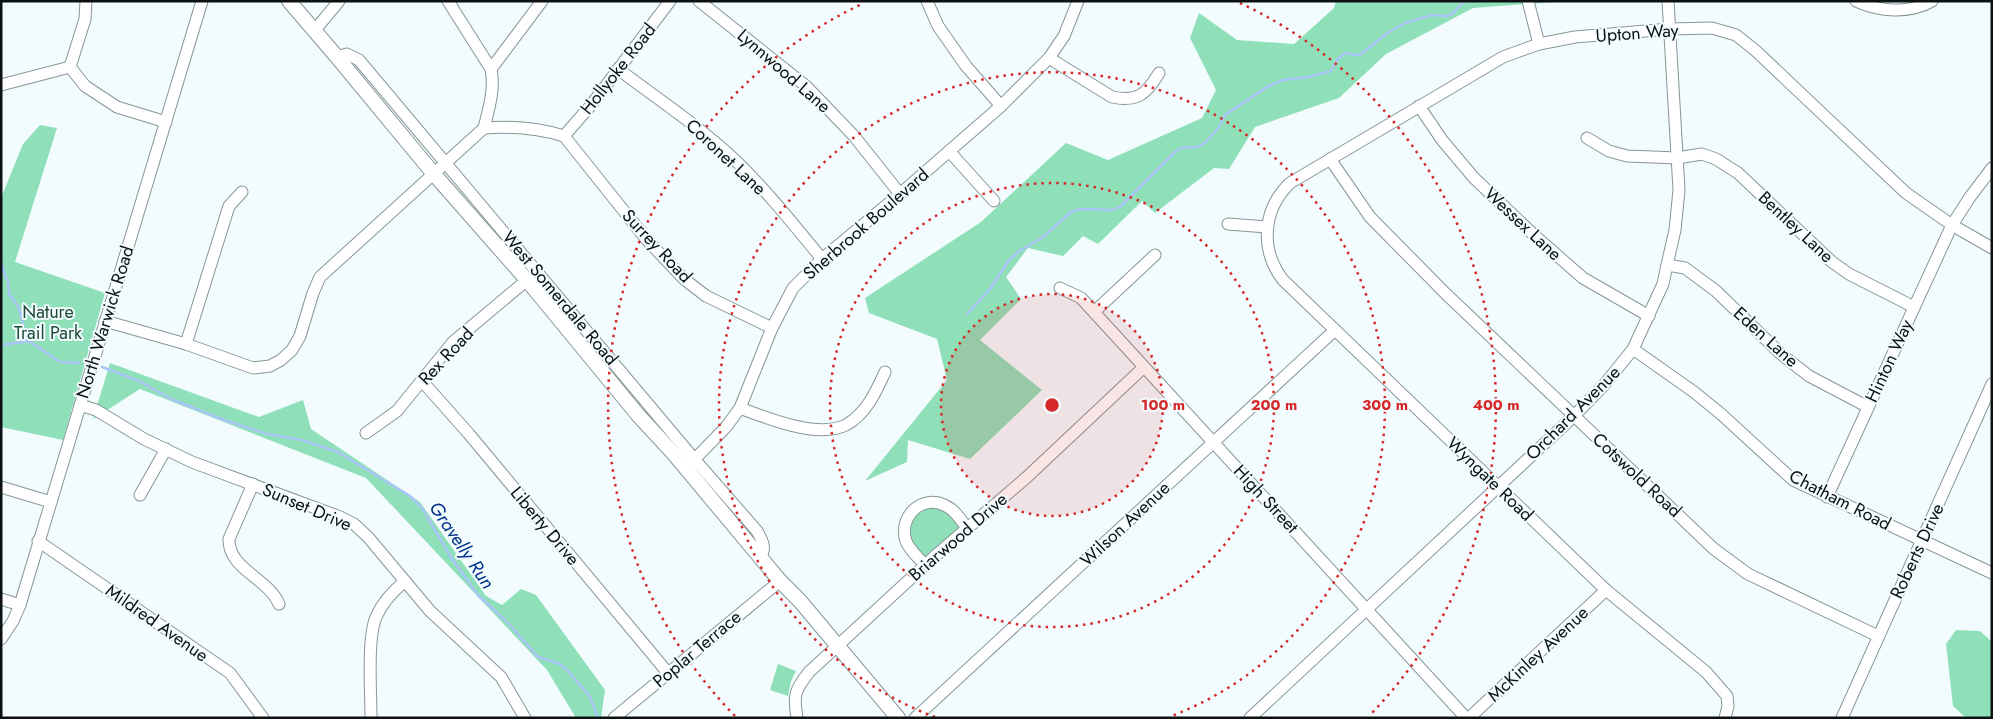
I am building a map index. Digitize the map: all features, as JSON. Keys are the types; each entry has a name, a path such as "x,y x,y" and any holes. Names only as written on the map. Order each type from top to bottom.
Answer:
{"main road":[{"name":"West Somerdale Road","path":"289,1 338,56 433,173 527,280 612,385 690,464 760,557 898,718"}],"street":[{"path":"70,67 85,19 86,1"},
{"name":"North Warwick Road","path":"1,639 13,621 20,605 202,1"},
{"path":"315,30 339,1"},
{"path":"106,321 186,344 253,368 270,366 281,360 292,350 300,336 320,276 484,128 491,99 493,80 491,68 448,1"},
{"path":"491,68 542,1"},
{"name":"Hollyoke Road","path":"564,136 592,104 670,1"},
{"name":"Lynnwood Lane","path":"699,1 806,86 854,136 900,194"},
{"path":"928,1 938,26 966,66 1001,106"},
{"name":"Sherbrook Boulevard","path":"690,464 726,427 740,408 772,328 793,288 822,259 1001,106 1049,58 1064,36 1078,1"},
{"path":"1528,1 1539,44"},
{"name":"Orchard Avenue","path":"1250,718 1574,416 1604,385 1632,349 1663,284 1676,220 1679,190 1668,1"},
{"path":"1856,1 1881,9 1907,10 1932,1"},
{"name":"Upton Way","path":"1267,227 1274,203 1290,183 1503,58 1539,44 1574,37 1670,29 1712,28 1736,35 1756,51 1906,193 1952,225 1992,248"},
{"name":"West Somerdale Road","path":"338,56 347,54 359,60 543,278 690,464"},
{"path":"1049,58 1112,96 1122,99 1136,98 1152,86 1159,73"},
{"path":"1,85 70,67"},
{"path":"70,67 85,86 117,107 166,122"},
{"name":"Coronet Lane","path":"618,69 688,121 735,160 778,206 822,259"},
{"name":"Wessex Lane","path":"1419,106 1442,140 1474,178 1535,236 1583,278 1649,316"},
{"path":"484,128 506,126 547,130 564,136"},
{"name":"Surrey Road","path":"564,136 647,240 684,279 706,296 772,328"},
{"name":"Bentley Lane","path":"1588,138 1609,151 1627,156 1677,158 1702,154 1716,159 1738,173 1832,262 1849,274 1914,307"},
{"path":"949,152 994,202"},
{"name":"Cotswold Road","path":"1330,159 1370,217 1444,293 1714,549 1748,574 1878,636"},
{"name":"Hinton Way","path":"1827,497 1952,225 1992,168"},
{"path":"186,344 230,206 242,192"},
{"path":"1228,224 1267,227"},
{"name":"Wyngate Road","path":"1267,227 1269,253 1276,271 1283,280 1606,590 1706,672 1722,688 1727,696 1728,706 1725,718"},
{"path":"1094,312 1155,255"},
{"name":"Eden Lane","path":"1667,265 1685,268 1716,291 1781,354 1809,376 1868,407"},
{"name":"Rex Road","path":"366,433 397,411 454,342 527,280"},
{"name":"High Street","path":"1060,288 1081,298 1468,718"},
{"name":"Wilson Avenue","path":"915,718 1336,330"},
{"name":"Chatham Road","path":"1632,349 1694,392 1793,480 1992,573"},
{"name":"Briarwood Drive","path":"798,718 794,699 797,687 809,672 925,565 1027,477 1144,367"},
{"path":"740,408 775,421 810,428 828,429 846,424 860,413 875,396 885,372"},
{"name":"Liberty Drive","path":"422,381 469,434 668,673"},
{"name":"Roberts Drive","path":"1842,718 1992,384"},
{"name":"Sunset Drive","path":"80,405 96,410 144,439 192,462 340,517 354,524 368,537 430,611 502,677 525,718"},
{"path":"140,495 166,449"},
{"path":"253,484 229,539 228,549 233,558 268,587 279,604"},
{"path":"1,487 51,502"},
{"path":"925,565 906,542 905,523 914,509 927,502 940,503 955,512 968,528"},
{"name":"Mildred Avenue","path":"38,541 230,674 263,718"},
{"path":"370,718 372,632 376,617 386,600 405,580"},
{"name":"Poplar Terrace","path":"614,718 780,581"},
{"name":"McKinley Avenue","path":"1468,718 1606,590"},
{"path":"1,599 20,605"}],"green space":[{"path":"1336,1 1568,1 1473,8 1386,54 1339,98 1255,127 1229,169 1214,168 1155,213 1142,201 1098,244 1083,236 1063,256 1028,248 1006,277 1021,299 980,340 1042,390 970,459 908,440 907,462 865,481 947,380 937,339 869,313 865,298 981,222 1066,143 1108,160 1202,118 1216,90 1190,38 1199,13 1237,40 1294,44 1334,8"},
{"name":"Nature Trail Park","path":"40,125 57,128 15,262 105,293 63,440 1,427 1,198 23,144"},
{"path":"110,363 259,417 303,400 311,429 420,502 486,596 502,605 521,589 536,595 605,690 601,718 576,718 547,670 366,478 140,389 93,419"},
{"path":"934,502 967,528 925,565 911,549 905,523"},
{"path":"1956,630 1980,631 1992,642 1992,718 1966,718 1953,706 1946,644"},
{"path":"778,664 796,671 791,681 788,696 770,690"}],"waterway":[{"path":"967,314 990,289 1009,260 1018,252 1043,237 1071,212 1080,209 1113,210 1121,206 1175,152 1180,148 1198,147 1206,142 1219,127 1225,115 1267,87 1283,80 1308,77 1331,71 1337,60 1345,53 1361,54 1386,34 1405,23 1432,15 1448,16 1464,1"},
{"path":"1,258 8,281 9,294 19,308 27,341"},
{"name":"Gravelly Run","path":"1,345 29,341 60,362 80,363"},
{"name":"Gravelly Run","path":"102,367 139,381 171,399 224,420 267,434 302,440 338,452 410,496 422,508 452,559 478,595 511,626 538,657 560,664 569,672 590,697 598,718"}]}
